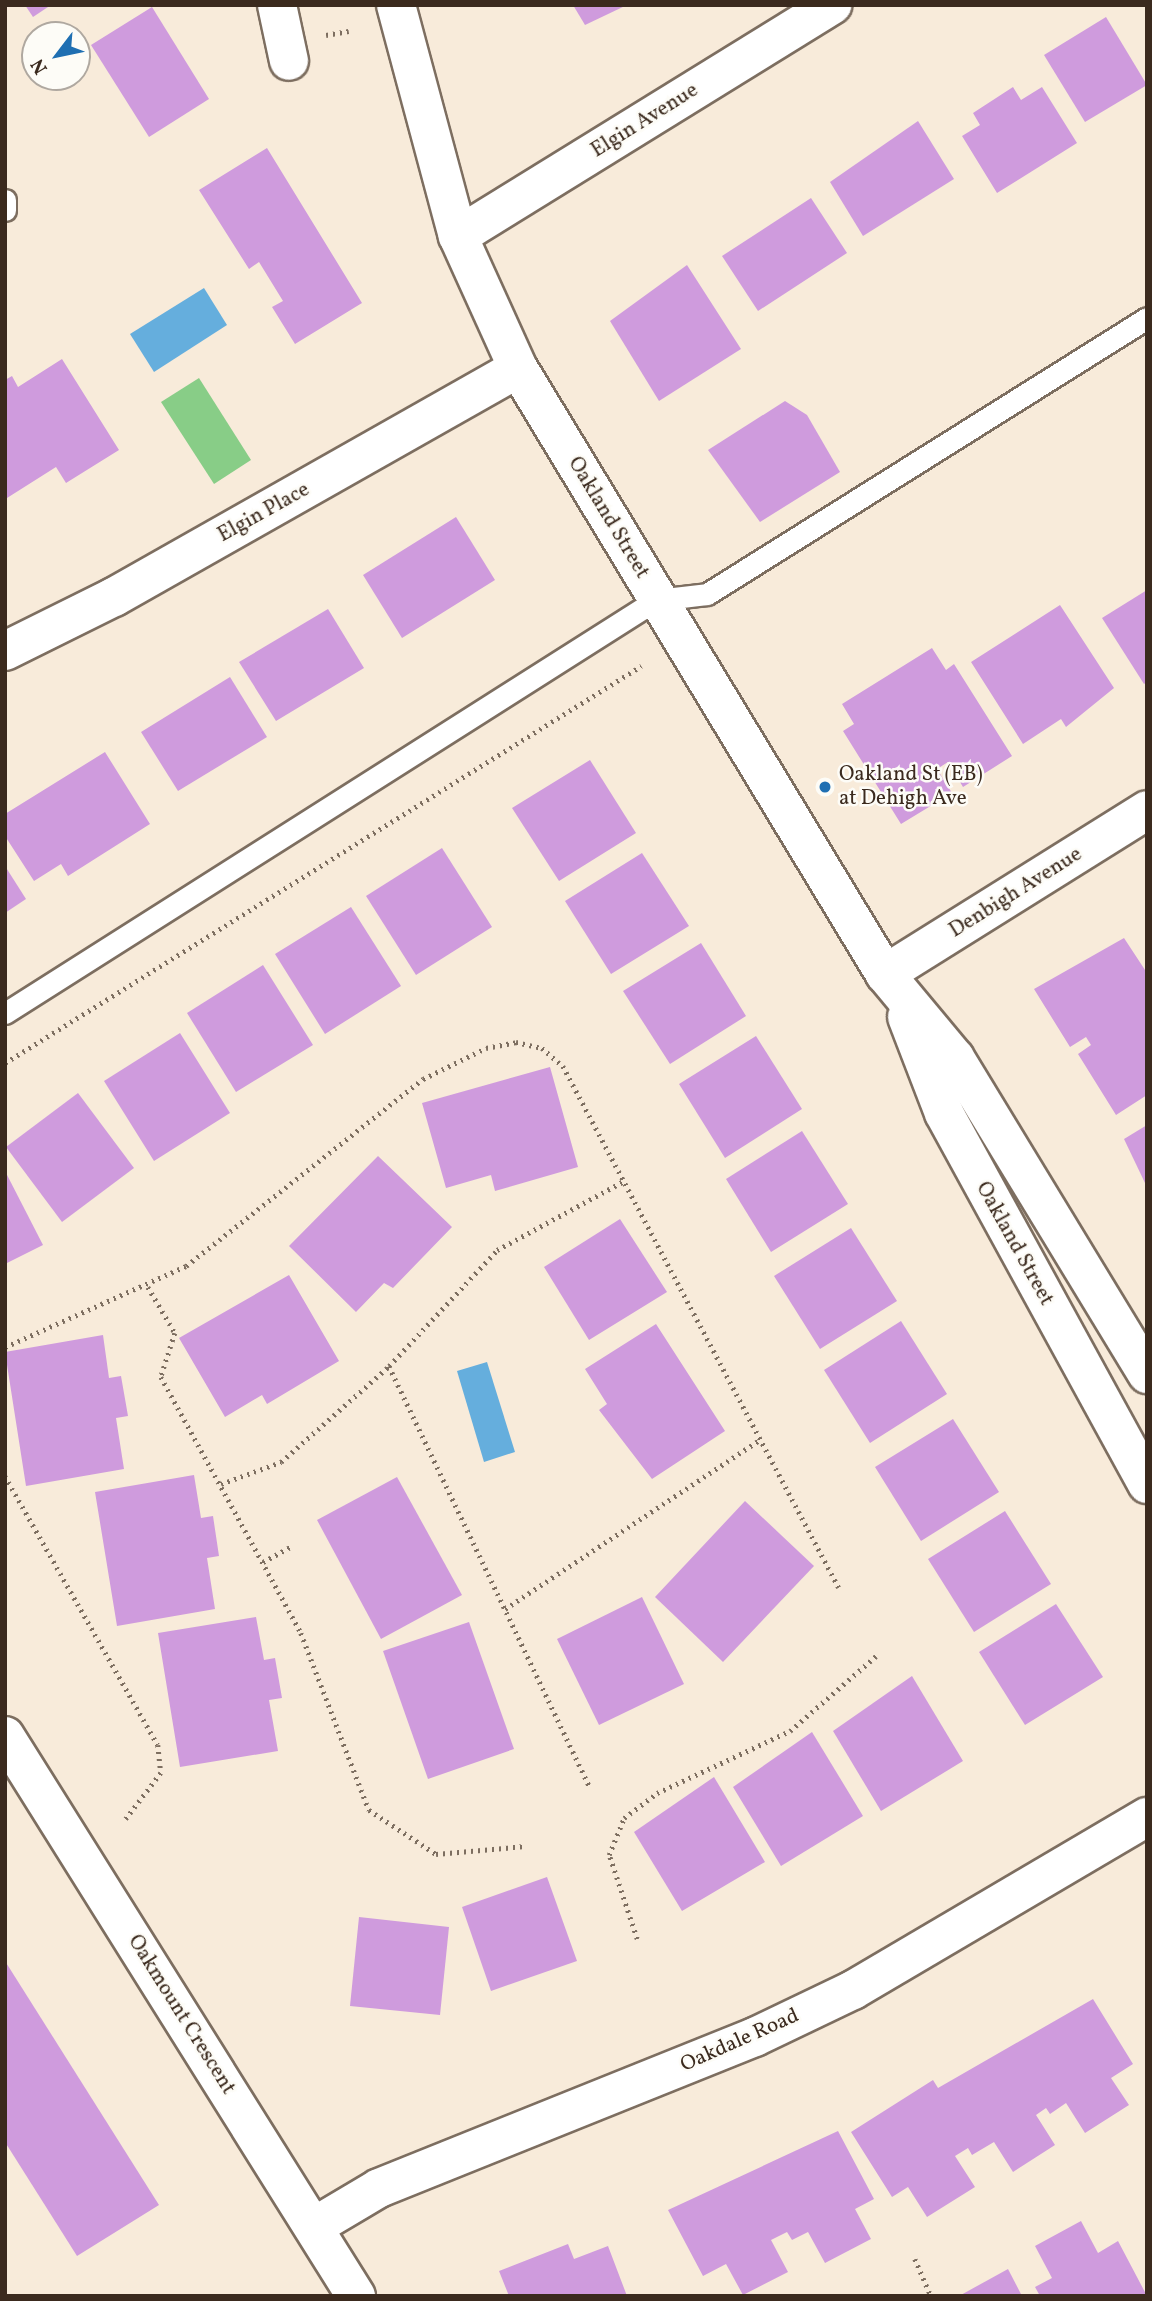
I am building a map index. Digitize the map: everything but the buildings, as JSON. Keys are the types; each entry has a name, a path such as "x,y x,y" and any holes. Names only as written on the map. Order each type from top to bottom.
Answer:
{"street":[{"path":"277,5 289,61"},
{"name":"Oakland Street","path":"396,5 458,236 518,368 656,600 892,985 955,1058 1147,1374"},
{"name":"Elgin Avenue","path":"458,236 832,5"},
{"name":"Elgin Place","path":"5,651 114,597 518,368"},
{"name":"Denbigh Avenue","path":"892,985 1147,810"},
{"name":"Oakland Street","path":"892,985 944,1114 1147,1484"},
{"name":"Oakmount Crescent","path":"5,1736 356,2296"},
{"name":"Oakdale Road","path":"315,2227 379,2188 755,2037 853,1990 1147,1817"}],"lane":[{"path":"5,200 5,210"},
{"path":"5,1013 656,600 706,594 1147,318"}],"path":[{"path":"5,1063 641,666"},
{"path":"5,1347 148,1287 186,1266 423,1079 486,1048 516,1042 542,1048 563,1066 839,1588"},
{"path":"222,1484 281,1462 389,1366 497,1250 624,1181"},
{"path":"148,1287 175,1333 161,1377 222,1484 301,1633 369,1810 436,1854 526,1846"},
{"path":"389,1366 590,1788"},
{"path":"505,1609 761,1439"},
{"path":"5,1476 158,1745 161,1773 126,1819"},
{"path":"264,1562 290,1547"},
{"path":"637,1939 609,1855 624,1818 657,1793 790,1731 876,1656"},
{"path":"915,2259 930,2296"}],"green space":[{"path":"199,378 251,460 214,484 161,402"}],"water":[{"path":"204,288 227,325 154,372 130,334"},
{"path":"487,1362 515,1452 484,1462 457,1371"}],"place":[{"name":"Oakland St (EB) at Dehigh Ave","path":"825,787"}]}
